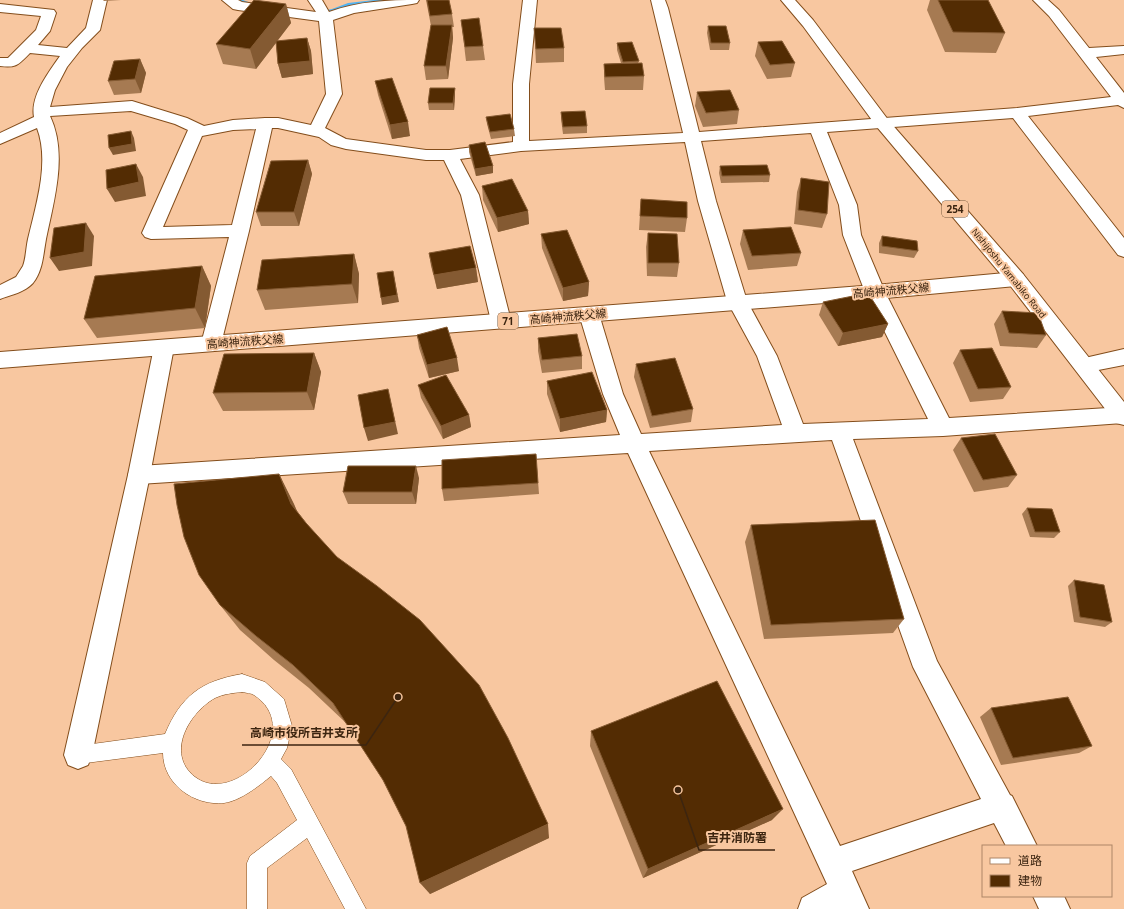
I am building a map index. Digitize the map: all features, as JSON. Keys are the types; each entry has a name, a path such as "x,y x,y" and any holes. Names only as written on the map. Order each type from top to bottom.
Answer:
{"main road":[{"path":"0,292 10,289 24,281 31,270 47,191 49,140 42,115 44,94 70,53 85,35 93,30 100,0"},
{"path":"229,0 238,6 326,18 350,9 412,0"},
{"path":"314,0 326,18 334,94 316,131"},
{"path":"521,146 521,84 530,0"},
{"path":"658,0 707,201 737,302 767,356 796,434"},
{"name":"Nishijoshu Yamabiko Road","path":"788,0 808,23 883,124 1016,279 1123,416"},
{"path":"1040,0 1054,13 1123,101"},
{"path":"0,8 49,13 44,31 12,63 0,62"},
{"path":"27,48 70,53"},
{"path":"1086,53 1124,50"},
{"path":"0,139 42,115 132,106 181,121 202,131 233,125 265,123 278,124 324,133 337,142 346,144 426,155 450,155 521,146 692,137 883,124 1016,113 1123,101"},
{"path":"1016,113 1124,252"},
{"path":"211,344 240,231 265,123"},
{"path":"197,128 151,233 240,231"},
{"path":"817,128 848,205 852,235 875,292 943,427"},
{"path":"450,155 470,195 501,321"},
{"name":"高崎神流秩父線","path":"0,360 875,292 1016,279"},
{"path":"589,314 613,394 635,445 849,899 814,909"},
{"path":"78,755 139,475 164,347"},
{"path":"1083,365 1124,357"},
{"path":"139,475 796,434 840,433 1123,416"},
{"path":"840,433 926,667 1002,806 1022,845"},
{"path":"833,863 1002,806"},
{"path":"1049,897 1055,909"}],"lane":[{"path":"242,683 258,687 272,696 280,710 282,728 279,745 271,762 257,778 241,788 222,794 204,793 188,786 178,774 172,759 172,742 178,723 190,706 205,694 223,686 242,683"},
{"path":"78,755 172,742"},
{"path":"271,762 284,776 356,909"},
{"path":"257,909 257,863 310,823"}],"building":[{"path":"254,0 286,4 250,49 216,44"},
{"path":"427,0 449,0 452,14 430,16"},
{"path":"938,0 988,0 1005,33 953,32"},
{"path":"479,18 483,46 465,47 461,20"},
{"path":"431,25 452,25 446,66 424,66"},
{"path":"708,26 726,26 730,43 711,43"},
{"path":"534,28 561,28 564,48 536,49"},
{"path":"307,38 310,61 278,64 276,41"},
{"path":"782,41 795,63 770,65 758,42"},
{"path":"632,42 639,61 623,62 617,43"},
{"path":"140,59 135,79 108,81 114,61"},
{"path":"642,63 644,76 605,77 604,64"},
{"path":"392,78 408,122 390,125 375,81"},
{"path":"430,88 455,88 453,103 428,103"},
{"path":"730,90 739,110 706,113 697,92"},
{"path":"585,111 587,126 563,127 561,112"},
{"path":"510,114 514,129 490,132 486,117"},
{"path":"131,131 132,144 109,148 108,135"},
{"path":"485,142 493,166 475,169 469,145"},
{"path":"308,160 294,212 256,212 271,161"},
{"path":"136,164 139,182 107,189 106,170"},
{"path":"767,165 770,175 722,176 720,166"},
{"path":"801,178 829,182 827,214 798,210"},
{"path":"512,179 528,211 497,218 482,186"},
{"path":"641,199 687,202 687,218 640,216"},
{"path":"86,223 84,252 50,258 54,228"},
{"path":"791,227 801,253 752,256 743,230"},
{"path":"567,230 589,282 563,288 541,234"},
{"path":"648,233 677,234 679,263 648,263"},
{"path":"882,236 917,241 918,251 882,246"},
{"path":"470,246 476,268 434,275 429,253"},
{"path":"354,254 352,284 257,290 262,260"},
{"path":"202,266 195,308 84,319 95,276"},
{"path":"393,271 397,295 381,298 377,273"},
{"path":"868,293 888,324 843,333 823,302"},
{"path":"1002,311 1038,313 1046,335 1009,333"},
{"path":"447,327 457,358 427,365 417,335"},
{"path":"577,334 582,356 542,360 538,338"},
{"path":"992,348 1011,387 978,389 960,350"},
{"path":"314,353 307,392 213,393 224,354"},
{"path":"675,358 693,409 652,416 636,364"},
{"path":"592,372 607,410 560,419 547,381"},
{"path":"446,375 469,415 441,426 418,385"},
{"path":"388,389 395,422 364,428 358,395"},
{"path":"995,434 1017,475 983,480 961,438"},
{"path":"536,454 538,483 442,489 442,460"},
{"path":"348,466 416,466 412,492 343,492"},
{"path":"279,474 291,504 337,557 420,620 479,685 508,738 548,824 420,883 406,826 383,780 333,703 293,665 220,605 199,575 184,537 174,484"},
{"path":"1027,508 1052,509 1060,532 1035,532"},
{"path":"875,520 904,619 771,625 751,525"},
{"path":"1074,580 1104,585 1112,622 1080,617"},
{"path":"717,681 783,809 648,869 591,731"},
{"path":"1068,697 1092,746 1013,758 991,708"}],"waterway":[{"path":"239,0 245,4 253,5"},
{"path":"317,13 333,11 348,5 387,0"}],"place":[{"name":"高崎市役所吉井支所","path":"398,697"},
{"name":"吉井消防署","path":"678,790"}]}
